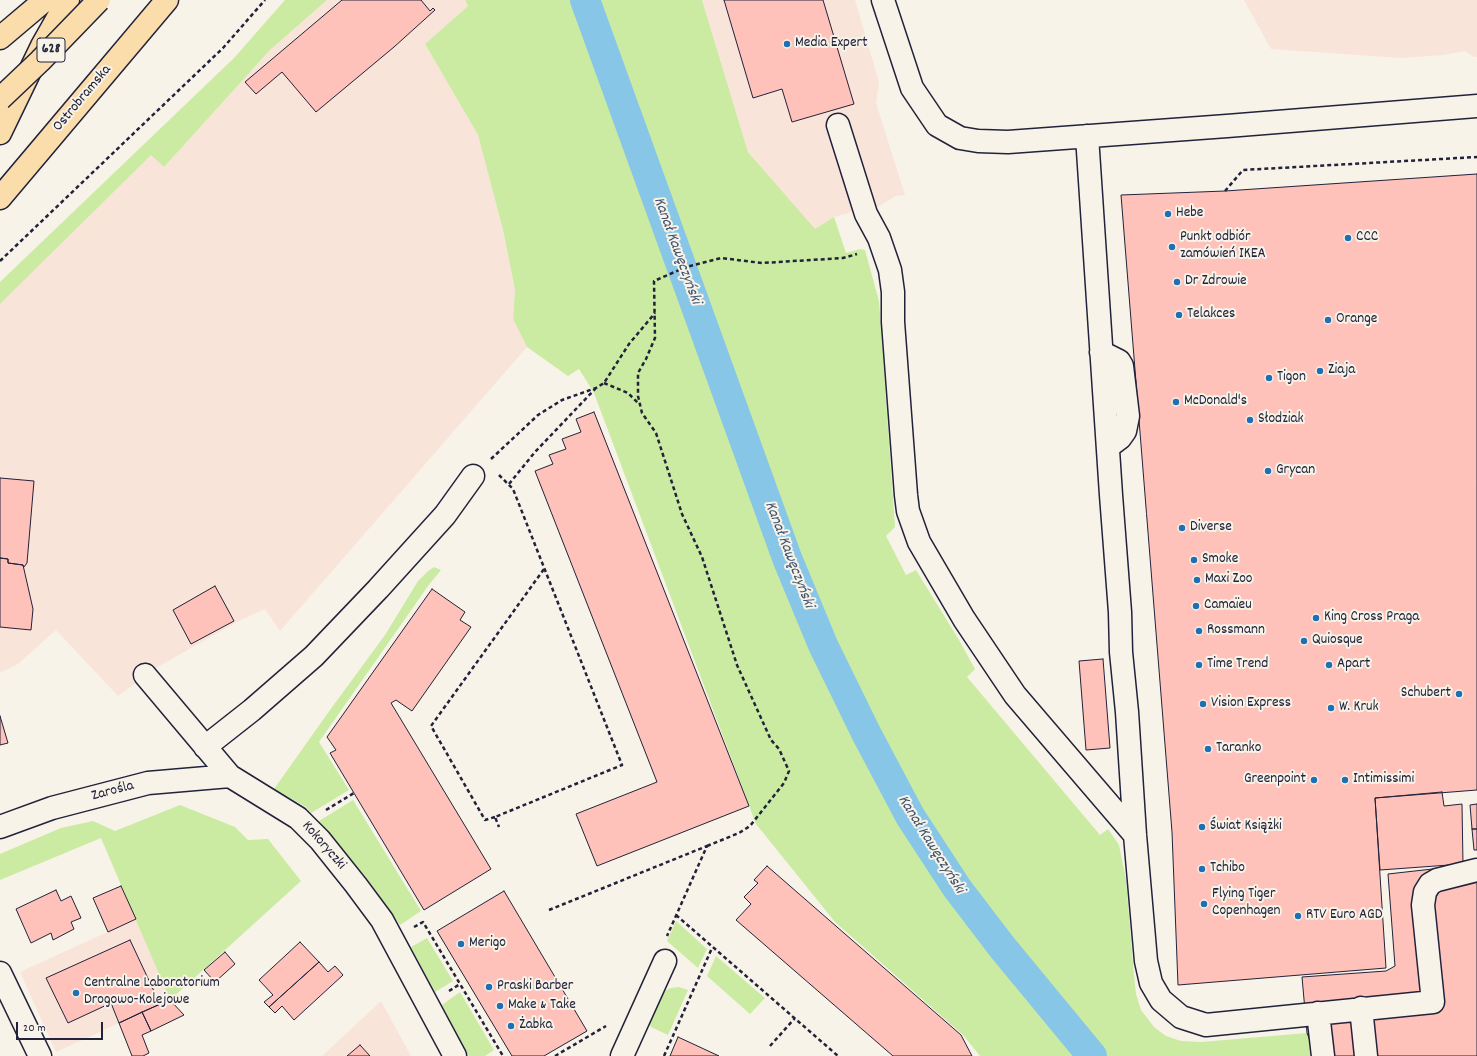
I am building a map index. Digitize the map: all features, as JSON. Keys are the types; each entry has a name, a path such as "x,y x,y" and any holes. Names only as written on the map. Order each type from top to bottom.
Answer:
{"main road":[{"path":"0,38 44,0"},
{"path":"0,133 42,46 68,0"},
{"name":"628","path":"0,99 40,61 99,0"},
{"name":"Ostrobramska","path":"0,198 167,0"}],"street":[{"path":"883,0 912,88 937,125 960,138 978,141 1008,142 1477,106"},
{"path":"838,125 866,214 879,238 890,270 893,292 893,322 906,495 908,511 919,542 964,619 1015,695 1135,835"},
{"path":"1087,136 1135,835 1146,961 1151,983 1161,1000 1181,1017 1206,1025 1361,1008 1433,1002 1423,905 1425,892 1430,884 1437,880 1477,870"},
{"path":"205,747 252,710 314,656 378,589 444,515 473,476"},
{"name":"Kokoryczki","path":"145,675 230,776 298,818 320,840 382,920 455,1056"},
{"name":"Zarośla","path":"0,827 52,808 148,782 230,776"},
{"path":"622,1056 665,961"},
{"path":"0,973 40,1056"},
{"path":"1361,1008 1366,1056"},
{"path":"1318,1013 1323,1056"}],"path":[{"path":"0,261 223,48 265,0"},
{"path":"1225,191 1243,170 1477,157"},
{"path":"549,910 739,833 750,826 784,782 789,771 779,749 771,740 737,665 702,557 682,514 656,433 642,413 638,396 638,373 655,338 654,282 686,267 721,258 762,263 843,258 883,248"},
{"path":"473,476 538,415 562,400 596,388 604,383 629,344 655,313"},
{"path":"604,383 628,393 640,405"},
{"path":"509,484 535,452 596,388"},
{"path":"513,488 622,765 485,820 431,726 544,569"},
{"path":"304,824 354,793"},
{"path":"495,817 499,827"},
{"path":"665,961 658,955 707,846"},
{"path":"676,915 712,948 838,1056"},
{"path":"393,940 423,922 503,1056"},
{"path":"664,1056 712,948"},
{"path":"770,1046 795,1018"},
{"path":"555,1056 609,1025"}],"shaded area":[{"path":"327,0 465,0 468,6 425,44 478,135 503,230 515,290 513,319 527,347 280,631 265,609 239,621 154,669 118,696 56,630 18,664 0,673 0,304 151,154 164,167 270,50"},
{"path":"702,0 855,0 879,82 876,103 905,195 896,196 856,219 853,210 849,213 834,217 815,230 748,152"},
{"path":"1244,0 1477,0 1477,57 1474,57 1465,51 1444,55 1401,58 1271,49"},
{"path":"136,919 170,1000 56,1052 20,972"},
{"path":"381,1001 411,1056 322,1056"}],"green space":[{"path":"285,0 327,0 270,50 164,167 151,155 0,304 0,282 234,58"},
{"path":"465,0 702,0 748,152 815,229 834,217 846,253 860,249 865,250 879,301 895,527 886,536 906,575 916,570 959,640 975,669 967,677 1100,835 1108,829 1119,845 1126,880 1136,994 1141,1010 1154,1027 1166,1036 1181,1041 1201,1042 1307,1033 1316,1056 980,1056 964,1036 835,922 756,824 594,393 579,369 568,376 527,347 513,319 515,290 503,230 478,135 425,44 468,6"},
{"path":"434,567 441,570 428,586 319,742 349,790 311,813 306,807 274,789 385,635 418,581"},
{"path":"353,800 421,911 400,925 366,877 319,821"},
{"path":"180,805 235,827 248,840 268,839 301,881 170,1000 101,838 0,880 0,854 61,828 93,821 115,831"},
{"path":"676,921 707,949 698,968 667,941"},
{"path":"427,938 453,981 435,992 411,947"},
{"path":"716,956 765,998 750,1014 707,976"},
{"path":"679,987 688,990 668,1035 651,1027 649,1023 664,991"},
{"path":"460,992 494,1050 485,1056 469,1056 442,1005"}],"building":[{"path":"342,0 421,0 430,11 433,8 435,10 394,47 316,112 282,72 256,94 245,82"},
{"name":"Media Expert","path":"724,0 823,0 854,104 792,122 782,89 753,98"},
{"name":"King Cross Praga","path":"1477,174 1477,790 1375,798 1386,968 1178,985 1172,832 1121,195 1225,191"},
{"path":"594,412 749,806 597,866 576,814 657,782 535,471 553,464 549,455 566,449 562,439 581,432 576,419"},
{"path":"0,478 34,481 27,563 24,567 23,565 8,563 8,559 0,558"},
{"path":"0,558 8,559 8,563 23,565 33,609 31,630 0,627"},
{"path":"215,586 234,621 191,644 173,610"},
{"path":"432,589 465,612 460,620 471,627 412,711 396,700 391,703 491,869 424,910 330,753 336,750 327,737"},
{"path":"1103,659 1110,748 1086,750 1079,661"},
{"path":"0,716 8,743 0,745"},
{"path":"1442,792 1444,806 1462,804 1463,864 1380,870 1375,798"},
{"path":"1477,804 1477,829 1472,829 1470,805"},
{"path":"1472,829 1477,829 1477,850 1474,850"},
{"path":"1477,864 1477,1056 1316,1056 1307,1033 1302,977 1386,971 1395,966 1388,874"},
{"path":"767,866 961,1035 972,1056 893,1056 736,920 751,904 744,897 758,883 754,880"},
{"path":"121,886 136,919 108,932 93,898"},
{"path":"56,890 61,901 71,896 81,918 71,922 74,929 53,940 51,933 31,943 16,909"},
{"path":"504,891 587,1031 544,1056 512,1056 437,931"},
{"path":"130,940 160,1004 119,1023 111,1003 68,1023 46,978"},
{"path":"300,942 319,962 269,1007 264,1002 273,995 259,980"},
{"path":"225,952 235,964 215,982 204,970"},
{"path":"319,962 328,972 335,966 343,975 294,1020 282,1006 275,1013 269,1007"},
{"path":"170,1000 184,1015 151,1031 142,1012"},
{"path":"142,1012 151,1031 142,1035 149,1053 143,1056 132,1056 119,1023"},
{"path":"678,1037 719,1056 670,1056"},
{"path":"360,1045 370,1056 347,1056"}],"waterway":[{"name":"Kanał Kawęczyński","path":"585,0 787,558 823,645 866,733 910,816 957,888 1002,947 1092,1056"}],"place":[{"name":"Media Expert","path":"787,44"},
{"name":"Hebe","path":"1168,214"},
{"name":"CCC","path":"1348,238"},
{"name":"Punkt odbiór zamówień IKEA","path":"1172,247"},
{"name":"Dr Zdrowie","path":"1177,282"},
{"name":"Telakces","path":"1179,315"},
{"name":"Orange","path":"1328,320"},
{"name":"Ziaja","path":"1320,371"},
{"name":"Tigon","path":"1269,378"},
{"name":"McDonald's","path":"1176,402"},
{"name":"Słodziak","path":"1250,420"},
{"name":"Grycan","path":"1268,471"},
{"name":"Diverse","path":"1182,528"},
{"name":"Smoke","path":"1194,560"},
{"name":"Maxi Zoo","path":"1197,580"},
{"name":"Camaïeu","path":"1196,606"},
{"name":"King Cross Praga","path":"1316,618"},
{"name":"Rossmann","path":"1199,631"},
{"name":"Quiosque","path":"1304,641"},
{"name":"Time Trend","path":"1199,665"},
{"name":"Apart","path":"1329,665"},
{"name":"Schubert","path":"1459,694"},
{"name":"Vision Express","path":"1203,704"},
{"name":"W. Kruk","path":"1331,708"},
{"name":"Taranko","path":"1208,749"},
{"name":"Greenpoint","path":"1314,780"},
{"name":"Intimissimi","path":"1345,780"},
{"name":"Świat Książki","path":"1202,827"},
{"name":"Tchibo","path":"1202,869"},
{"name":"Flying Tiger Copenhagen","path":"1204,904"},
{"name":"RTV Euro AGD","path":"1298,916"},
{"name":"Merigo","path":"461,944"},
{"name":"Praski Barber","path":"489,987"},
{"name":"Centralne Laboratorium Drogowo-Kolejowe","path":"76,993"},
{"name":"Make & Take","path":"500,1006"},
{"name":"Żabka","path":"511,1026"}]}
